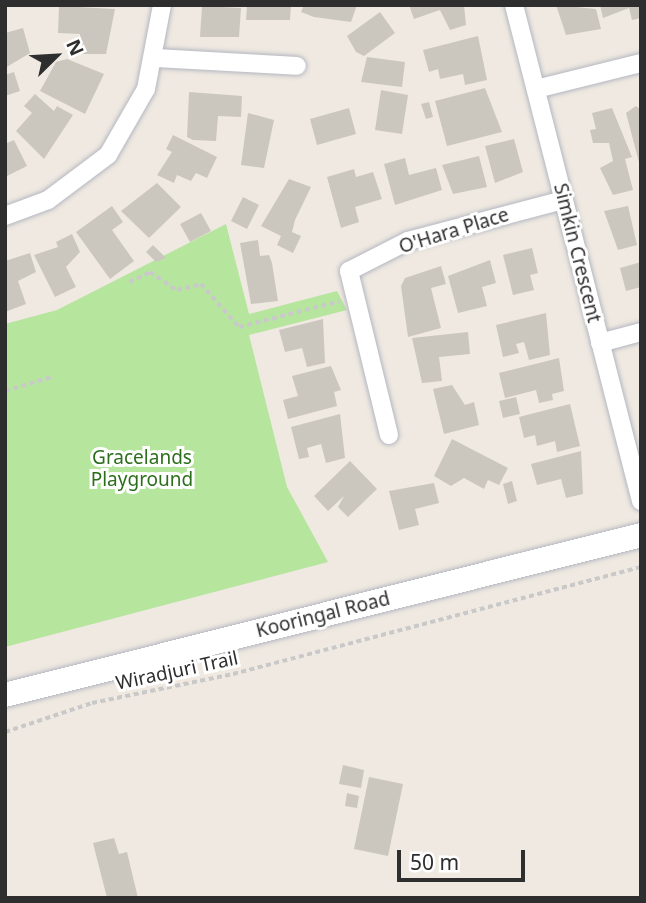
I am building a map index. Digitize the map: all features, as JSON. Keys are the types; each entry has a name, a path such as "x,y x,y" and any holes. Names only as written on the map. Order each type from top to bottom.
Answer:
{"main road":[{"name":"Kooringal Road","path":"5,695 641,535"}],"street":[{"path":"5,216 48,200 108,155 131,123 156,58 162,5"},
{"name":"Simkin Crescent","path":"514,5 641,501"},
{"path":"156,58 297,66"},
{"path":"536,89 641,63"},
{"name":"O'Hara Place","path":"389,435 349,271 408,241 563,200"},
{"path":"600,343 641,332"}],"path":[{"path":"129,282 150,272 177,290 201,284 239,327 356,297"},
{"path":"5,391 54,376"},
{"name":"Wiradjuri Trail","path":"5,732 92,703 233,674 641,567"}],"green space":[{"name":"Gracelands Playground","path":"226,224 249,314 337,291 347,310 249,335 287,487 328,562 5,647 5,324 57,310"}],"building":[{"path":"247,5 291,5 290,20 246,20"},
{"path":"304,5 357,5 351,22 314,17 301,12"},
{"path":"409,5 464,5 466,25 450,30 440,10 414,19"},
{"path":"556,5 596,9 601,29 566,35"},
{"path":"600,5 641,5 641,18 632,20 629,8 603,18"},
{"path":"59,6 115,9 106,54 79,54 80,34 58,33"},
{"path":"202,6 241,8 239,37 200,37"},
{"path":"380,12 395,33 364,56 356,52 347,36"},
{"path":"23,28 30,53 5,68 5,33"},
{"path":"478,36 487,80 465,85 463,74 440,79 438,69 429,72 423,50"},
{"path":"367,57 405,62 402,87 361,82"},
{"path":"67,59 104,74 85,114 40,91 56,62"},
{"path":"14,72 20,91 5,96 5,75"},
{"path":"485,88 502,132 447,146 435,101"},
{"path":"381,90 408,95 402,134 375,130"},
{"path":"189,92 242,96 241,117 218,116 216,141 193,140 187,137"},
{"path":"35,94 54,111 57,106 73,115 44,159 16,131 32,113 24,106"},
{"path":"429,102 433,117 426,119 421,104"},
{"path":"636,106 641,110 640,166 626,113"},
{"path":"349,108 356,134 317,145 310,119"},
{"path":"612,108 632,157 625,159 633,190 613,195 600,168 613,161 609,143 593,143 590,130 596,129 592,113"},
{"path":"248,113 274,120 264,168 241,165"},
{"path":"173,135 217,157 207,178 196,173 191,181 177,175 174,183 157,175 172,152 166,149"},
{"path":"514,139 523,172 495,183 485,146"},
{"path":"14,140 27,166 5,177 5,144"},
{"path":"479,156 487,187 453,194 442,165"},
{"path":"405,158 409,175 436,168 442,190 395,205 384,164"},
{"path":"354,169 356,177 373,172 382,199 355,207 359,222 341,228 327,177"},
{"path":"289,179 311,187 295,220 292,232 301,236 293,253 277,245 281,236 261,226"},
{"path":"157,183 181,207 149,238 121,211"},
{"path":"243,197 259,205 247,229 231,221"},
{"path":"112,206 123,222 112,230 134,261 110,279 76,232"},
{"path":"628,206 637,245 618,250 604,211"},
{"path":"201,213 211,231 190,242 180,224"},
{"path":"72,234 80,252 66,267 76,287 55,297 34,255 58,247 56,242"},
{"path":"258,240 260,256 269,255 272,263 278,301 251,304 240,243"},
{"path":"153,245 166,258 156,262 146,252"},
{"path":"532,248 538,273 530,275 534,290 513,295 503,255"},
{"path":"30,253 36,272 18,281 26,304 5,312 5,261"},
{"path":"490,260 496,283 482,287 487,306 458,313 448,276"},
{"path":"641,262 641,287 626,291 620,268"},
{"path":"441,266 446,284 431,288 441,328 408,337 401,286 405,278"},
{"path":"546,313 550,355 529,360 524,342 516,344 519,353 503,357 496,325"},
{"path":"323,319 325,363 307,367 302,348 285,352 279,330"},
{"path":"468,332 470,354 439,357 442,381 422,383 412,338"},
{"path":"559,358 564,391 552,394 553,400 539,403 536,390 505,398 499,373"},
{"path":"331,366 341,390 334,392 337,406 288,419 283,400 298,396 292,376"},
{"path":"452,385 465,405 474,402 479,425 444,434 433,389"},
{"path":"516,397 520,414 503,418 499,401"},
{"path":"570,404 580,446 557,452 555,441 537,446 535,435 524,438 519,417"},
{"path":"340,414 345,458 326,463 321,444 307,448 309,457 299,459 291,427"},
{"path":"452,439 508,468 499,485 488,480 484,489 464,478 451,486 434,476"},
{"path":"581,451 583,494 566,498 561,479 537,485 531,464"},
{"path":"350,461 377,489 348,517 338,507 344,496 328,511 314,496"},
{"path":"512,481 517,501 508,504 503,484"},
{"path":"434,483 439,503 415,509 419,525 399,530 389,491"},
{"path":"343,765 364,770 361,788 339,784"},
{"path":"369,777 403,784 388,856 354,849"},
{"path":"347,793 359,796 357,808 345,806"},
{"path":"114,838 119,854 127,852 138,898 107,898 93,843"}]}
